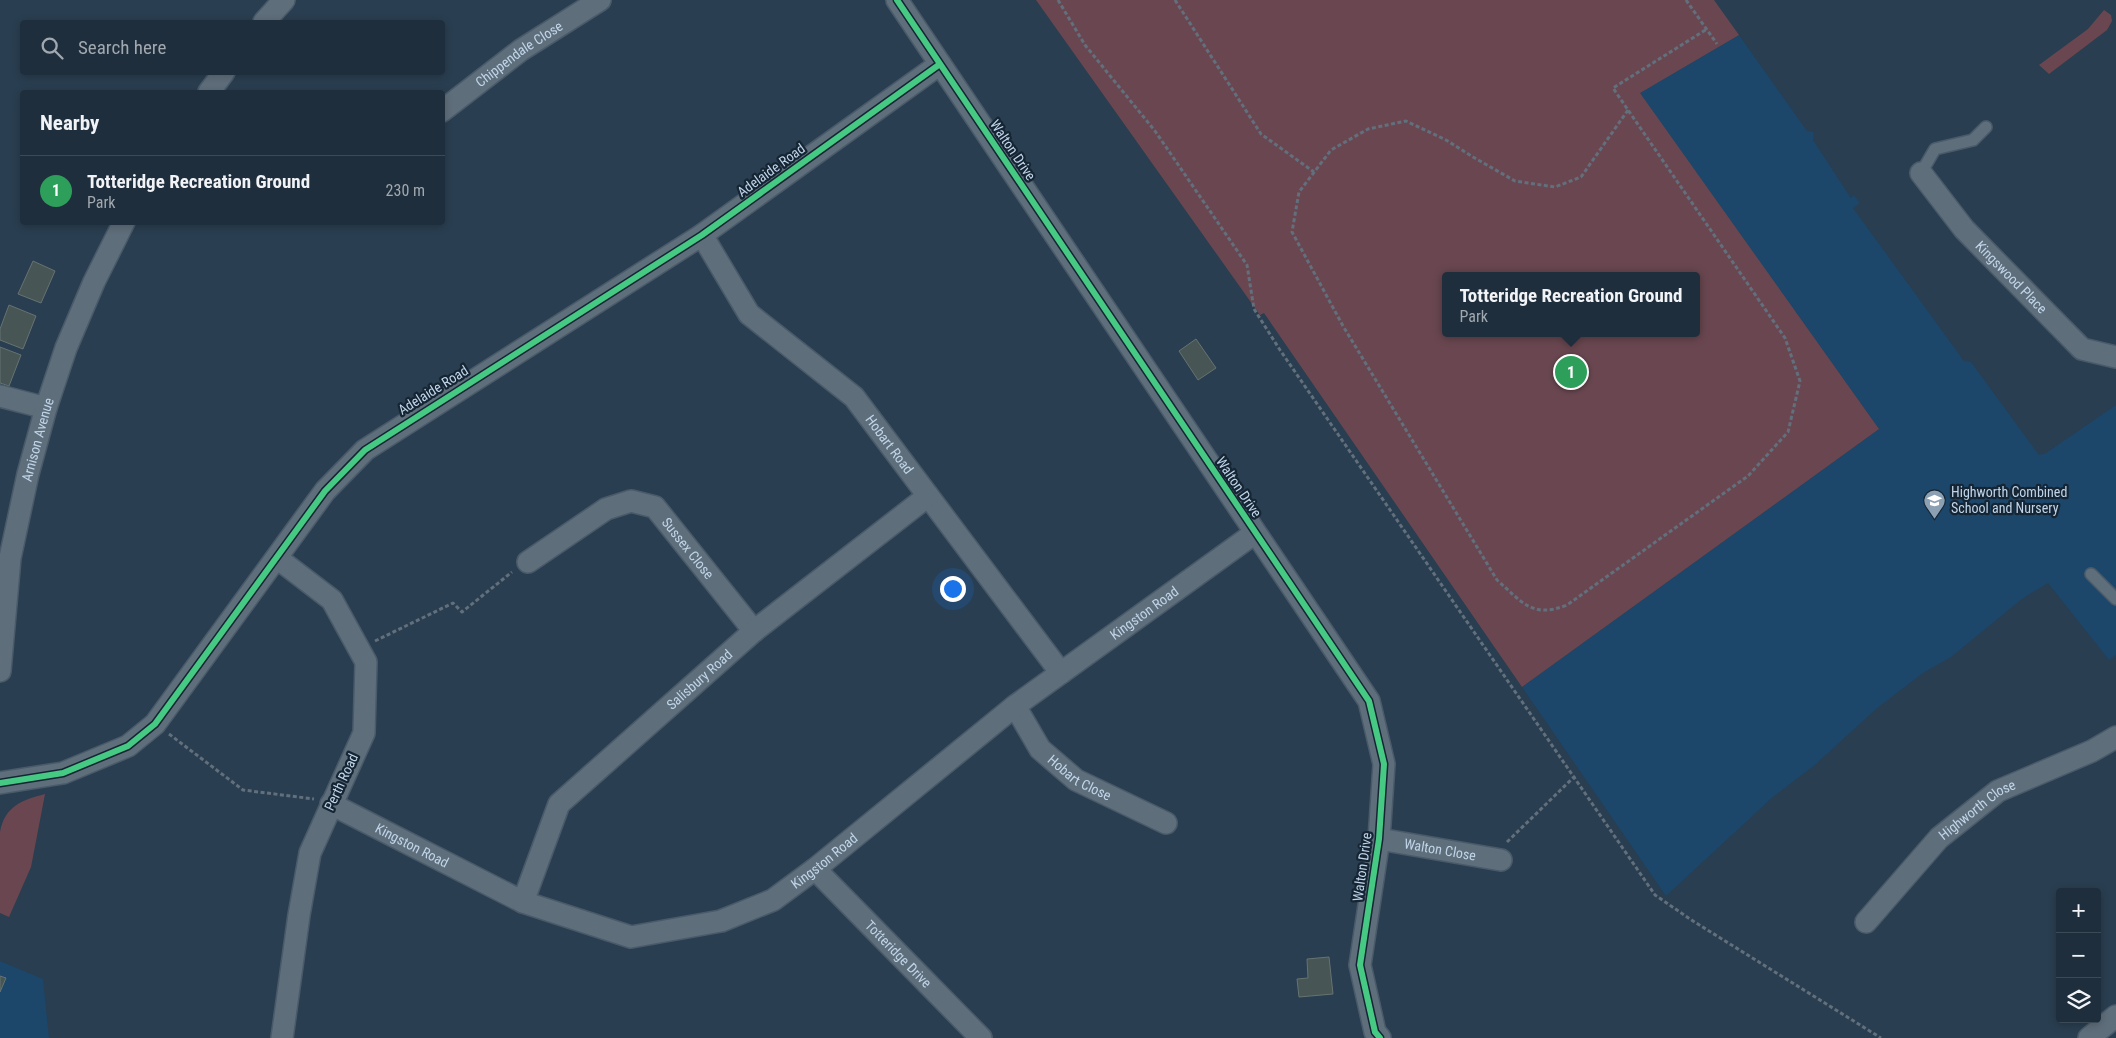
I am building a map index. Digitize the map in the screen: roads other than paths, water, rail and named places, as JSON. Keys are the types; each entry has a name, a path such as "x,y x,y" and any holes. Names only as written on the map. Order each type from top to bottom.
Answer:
{"street":[{"path":"266,20 284,0"},
{"name":"Chippendale Close","path":"445,109 520,50 600,0"},
{"name":"Walton Drive","path":"897,0 1369,701 1384,764 1379,839 1360,965 1375,1032 1380,1038"},
{"name":"Adelaide Road","path":"0,783 63,773 128,746 155,724 325,490 365,450 702,235 940,64"},
{"path":"210,90 222,75"},
{"name":"Kingswood Place","path":"1921,173 1964,229 2082,349 2116,357"},
{"name":"Arnison Avenue","path":"0,671 10,558 28,474 46,408 66,348 94,282 122,225"},
{"name":"Hobart Road","path":"702,235 749,314 854,397 1061,673"},
{"path":"0,396 46,408"},
{"name":"Salisbury Road","path":"523,902 559,804 754,631 928,496"},
{"name":"Sussex Close","path":"528,562 606,509 631,501 655,507 754,631"},
{"name":"Kingston Road","path":"331,803 523,902 631,936 721,921 773,900 815,869 1015,706 1255,533"},
{"name":"Perth Road","path":"277,558 332,600 366,662 364,733 310,853 298,915 282,1038"},
{"name":"Hobart Close","path":"1015,706 1040,749 1076,780 1166,822"},
{"name":"Highworth Close","path":"1866,922 1939,838 1998,791 2092,751 2116,737"},
{"name":"Walton Close","path":"1379,839 1496,859"},
{"name":"Totteridge Drive","path":"815,869 974,1035"},
{"path":"2089,1038 2116,1016"}],"lane":[{"path":"1921,173 1935,149 1973,140 1986,127"},
{"path":"2091,574 2116,599"}],"place":[{"name":"Totteridge Recreation Ground","path":"1571,372"},
{"name":"Highworth Combined School and Nursery","path":"1935,519"}]}
